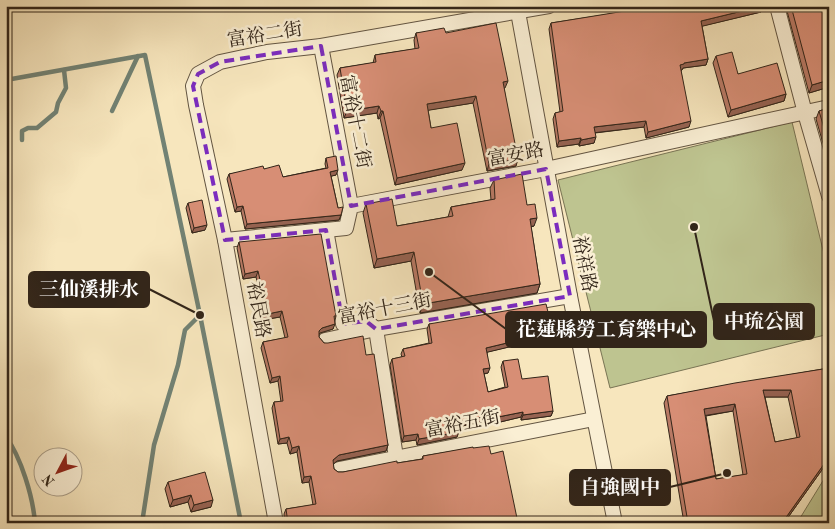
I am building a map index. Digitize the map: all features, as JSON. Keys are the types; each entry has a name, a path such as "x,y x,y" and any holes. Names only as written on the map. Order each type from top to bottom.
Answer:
{"street":[{"name":"富裕二街","path":"196,105 193,86 198,74 220,62 267,52 321,46 549,6"},
{"path":"777,6 829,196"},
{"name":"裕祥路","path":"518,12 546,170 615,523"},
{"name":"富裕十二街","path":"321,46 352,206"},
{"name":"裕民路","path":"196,105 225,240 276,523"},
{"name":"富安路","path":"352,206 546,170 829,107"},
{"path":"225,240 346,228 352,206"},
{"path":"326,230 343,324 366,321 376,329 396,457"},
{"name":"富裕十三街","path":"326,340 376,329 570,296"},
{"name":"富裕五街","path":"339,469 594,419"}],"highlighted area":[{"path":"321,46 351,206 546,169 570,296 376,329 366,321 343,324 326,230 225,240 193,86 198,74 220,62"}],"green space":[{"path":"792,122 829,275 829,334 610,388 558,180"},
{"path":"829,471 829,523 797,523"}],"building":[{"path":"625,6 763,6 701,21 708,59 680,65 691,121 648,132 646,121 594,127 596,137 559,141 555,113 563,111 551,23 625,11"},
{"path":"791,6 829,6 829,80 812,85"},
{"path":"496,23 508,81 503,82 518,159 489,164 476,96 427,104 431,128 457,123 465,163 397,178 383,111 381,111 379,106 347,111 340,68 376,62 375,55 419,48 416,33 444,28 446,33"},
{"path":"732,52 738,74 777,63 786,94 731,110 716,56"},
{"path":"829,108 829,145 819,111"},
{"path":"336,156 338,170 330,172 338,208 343,207 341,215 247,224 243,206 237,207 229,174 263,166 264,169 279,165 283,177 328,168 326,158"},
{"path":"522,174 527,205 535,204 537,218 530,219 540,284 423,304 414,252 377,259 366,204 392,199 397,226 453,216 451,207 495,199 494,180"},
{"path":"202,200 207,225 194,228 188,203"},
{"path":"321,234 336,316 334,316 335,324 322,328 319,331 319,337 324,343 328,343 363,336 366,355 374,354 388,445 339,455 333,460 334,469 338,472 343,472 397,461 397,463 423,459 423,456 473,447 489,446 491,454 503,451 518,523 288,523 286,509 316,504 311,476 304,477 299,446 292,448 289,437 280,439 274,402 283,401 280,376 272,378 263,342 288,337 282,311 258,316 255,299 264,297 258,271 245,274 239,242"},
{"path":"546,304 553,332 486,348 490,368 483,369 488,392 508,387 503,361 518,359 522,379 548,376 553,411 523,415 523,412 498,417 498,414 457,422 459,432 419,439 418,434 404,436 392,359 405,356 403,349 432,343 429,324"},
{"path":"823,369 829,397 829,457 782,523 688,523 667,396","holes":["763,390 791,390 800,437 775,442","735,404 747,474 716,479 704,409"]},
{"path":"205,472 213,500 194,505 191,495 173,500 168,482"}],"waterway":[{"path":"6,80 145,55 200,315 241,523"},
{"path":"112,111 138,56"},
{"path":"22,140 22,131 28,128 37,128 56,112 58,103 66,88 64,70"},
{"path":"142,523 154,445 178,365 185,330 200,315"},
{"path":"6,437 17,455 25,478 32,501 35,523"}],"place":[{"name":"中琉公園","path":"694,227"},
{"name":"花蓮縣勞工育樂中心","path":"429,272"},
{"name":"三仙溪排水","path":"200,315"},
{"name":"自強國中","path":"727,473"}]}
